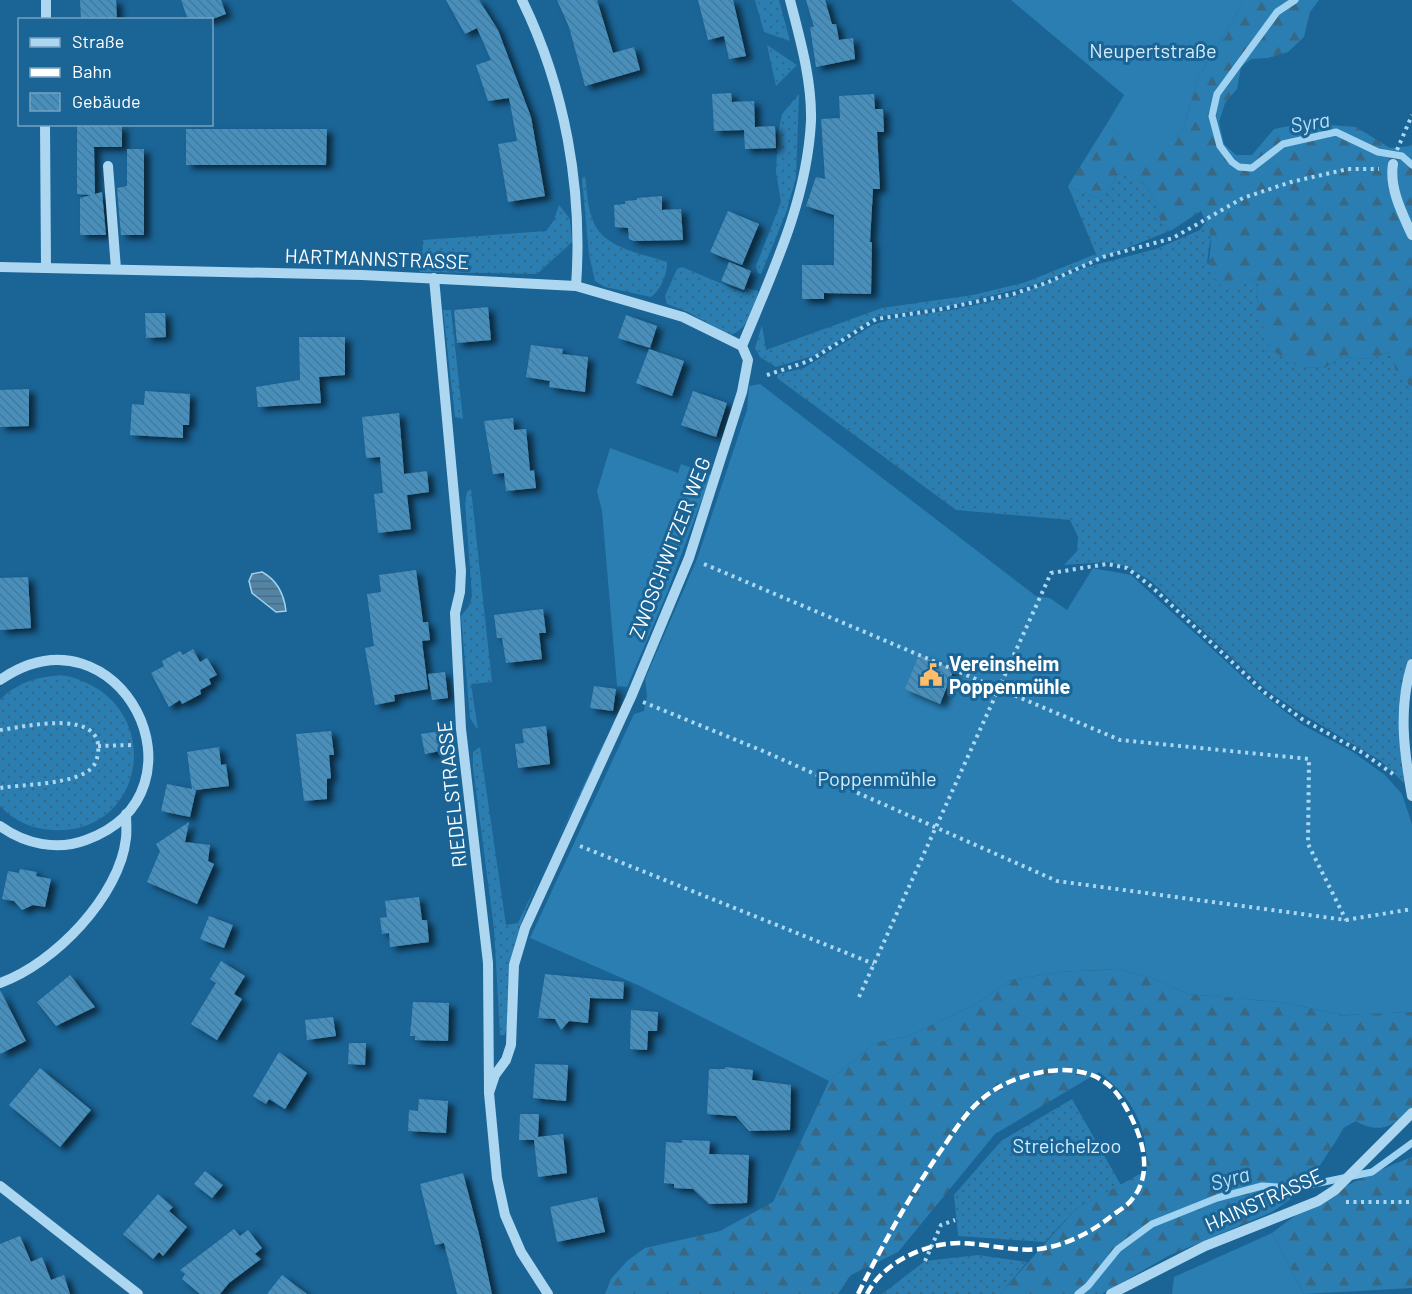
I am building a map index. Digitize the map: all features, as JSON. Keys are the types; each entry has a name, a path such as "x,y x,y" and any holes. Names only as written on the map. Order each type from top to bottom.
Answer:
{"street":[{"path":"46,0 46,18"},
{"path":"522,0 539,38 566,128 578,235 576,286"},
{"name":"ZWOSCHWITZER WEG","path":"489,1093 495,1075 506,1060 511,1045 514,965 525,928 631,697 689,558 742,392 748,360 742,346 785,241 806,162 811,119 806,59 790,0"},
{"path":"45,126 46,267"},
{"path":"108,166 116,269"},
{"path":"1392,168 1398,204 1412,235"},
{"name":"HARTMANNSTRASSE","path":"0,267 434,278 576,286 683,317 742,346"},
{"name":"RIEDELSTRASSE","path":"434,278 461,571 460,592 455,613 461,729 488,963 489,1093 497,1178 504,1215 521,1252 548,1294"},
{"path":"0,680 16,669 51,660 87,665 118,683 140,712 149,747 144,783 126,814 97,836 62,845 26,840 0,826"},
{"path":"1412,664 1403,709 1403,742 1412,794"},
{"path":"0,983 55,949 76,930 97,904 113,880 119,862 126,838 126,814"},
{"name":"HAINSTRASSE","path":"1111,1294 1205,1246 1318,1201 1335,1190 1412,1113"},
{"path":"0,1186 138,1294"}],"path":[{"path":"1399,144 1412,115"},
{"path":"767,375 809,361 876,319 937,310 1013,294 1046,283 1103,257 1173,238 1243,198 1271,191 1291,182 1348,169 1392,168"},
{"path":"689,558 1120,740 1309,759 1308,844 1346,920"},
{"path":"859,997 1051,573 1107,564 1126,568 1152,587 1264,692 1302,719 1381,764 1412,794"},
{"path":"631,697 1057,881 1346,920 1412,909"},
{"path":"0,730 75,723 91,734 97,741 99,750 97,761 84,774 0,788"},
{"path":"565,840 874,964"},
{"path":"1318,1201 1412,1202"},
{"path":"925,1261 941,1225 955,1220"}],"green space":[{"path":"755,0 779,0 790,41 764,32"},
{"name":"Neupertstraße","path":"1011,0 1243,0 1233,21 1199,75 1183,129 1154,158 1106,125 1124,95"},
{"path":"1243,0 1319,0 1310,12 1304,37 1288,52 1268,58 1251,59 1241,67 1237,89 1225,103 1219,122 1224,144 1236,155 1252,155 1274,129 1304,123 1356,127 1390,148 1410,146 1412,143 1412,386 1395,371 1393,351 1370,359 1341,357 1324,368 1300,367 1270,349 1257,308 1258,285 1251,279 1241,287 1223,287 1211,273 1209,268 1210,234 1201,211 1172,230 1161,223 1148,188 1135,178 1117,175 1109,191 1098,198 1068,186 1106,125 1153,157 1183,129 1199,75 1233,21"},
{"path":"767,45 797,65 776,86"},
{"path":"799,94 796,178 786,213 761,274 758,273 756,266 781,202 776,172 778,133 782,114"},
{"path":"1129,174 1147,187 1154,200 1161,223 1172,230 1034,285 949,306 875,317 816,355 776,367 760,357 755,348 762,325 766,350 882,308 973,295 1026,282 1096,254 1068,186 1098,198 1109,191 1117,175"},
{"path":"585,175 590,213 597,228 604,236 623,248 667,262 663,281 651,297 605,287 595,281 589,255 582,179"},
{"path":"559,205 570,219 572,242 537,274 420,272 414,264 422,264 423,240 546,231 554,220"},
{"path":"1206,222 1211,234 1207,263 1251,279 1258,285 1257,308 1300,367 1324,368 1341,357 1370,359 1393,351 1409,385 1412,386 1412,657 1403,688 1400,719 1404,783 1381,761 1264,688 1151,581 1126,566 1106,562 1064,565 1077,551 1078,537 1070,520 956,510 777,378 778,374 804,368 873,325 891,319 952,310 1012,297 1087,267 1156,249 1200,230"},
{"path":"682,267 744,293 747,288 758,291 750,318 741,329 729,335 688,312 667,304 665,296 677,269"},
{"path":"443,310 451,310 463,419 455,417"},
{"name":"Poppenmühle","path":"760,384 1036,596 1050,598 1067,610 1093,568 1131,575 1255,688 1301,724 1353,752 1385,775 1402,794 1412,824 1412,1012 1342,1015 1280,1002 1188,994 1152,978 1118,969 1060,972 1011,980 974,1005 906,1037 875,1043 829,1081 640,986 530,938 634,714 644,711 647,696 645,679 697,559 747,410 749,386"},
{"path":"610,448 678,473 681,464 711,475 667,593 627,687 617,686 602,511 597,491"},
{"path":"471,489 492,682 471,684 478,730 470,718 461,616 469,606 472,596 465,502 467,492"},
{"path":"62,675 96,688 119,709 131,735 133,763 126,790 110,812 85,826 52,830 24,823 11,816 0,806 0,700 20,685 44,677"},
{"path":"608,734 585,786 548,859"},
{"path":"480,747 506,925 518,923 545,866 524,916 512,953 507,1029 504,1035 500,1035 494,929 473,768 473,752"},
{"path":"1118,969 1152,978 1188,994 1280,1002 1342,1015 1412,1012 1412,1115 1409,1114 1383,1127 1371,1127 1356,1121 1345,1127 1304,1190 1272,1212 1168,1256 1102,1294 1000,1294 1075,1210 1147,1170 1144,1140 1136,1115 1130,1103 1099,1072 995,1134 898,1252 851,1275 838,1294 605,1294 611,1279 627,1261 645,1248 720,1231 773,1202 829,1081 875,1043 906,1037 974,1005 1011,980 1060,972"},
{"name":"Streichelzoo","path":"1072,1099 1121,1185 1075,1210 1045,1242 958,1236 954,1195 1001,1141"},
{"path":"1412,1157 1412,1288 1304,1294 1272,1233 1339,1190"},
{"path":"1272,1233 1304,1294 1172,1294 1174,1277"},
{"path":"978,1255 1027,1262 1000,1294 882,1294 925,1261"}],"shaded area":[{"path":"262,572 279,588 286,611 276,612 252,593 249,581 252,574"}],"building":[{"path":"80,0 116,0 117,18 81,18"},
{"path":"181,0 221,0 226,14 213,19 187,18"},
{"path":"446,0 479,0 498,30 531,117 545,196 508,202 498,144 517,141 509,98 488,101 476,65 491,60 477,28 465,34"},
{"path":"557,0 597,0 613,53 634,47 640,70 585,86 569,27"},
{"path":"698,0 733,0 746,56 729,59 724,36 708,40"},
{"path":"806,0 825,0 832,24 836,24 839,40 853,38 855,59 816,67 810,27 814,27"},
{"path":"731,93 732,102 754,101 755,127 775,126 776,148 745,149 744,130 714,131 712,94"},
{"path":"874,94 875,109 883,109 884,132 877,132 880,189 873,189 870,242 872,242 871,294 824,293 824,299 802,299 802,265 834,265 834,215 806,206 816,177 825,179 821,119 840,118 839,96"},
{"path":"77,126 122,126 122,147 94,147 95,194 102,192 106,235 80,235 80,198 91,195 77,194"},
{"path":"186,129 327,129 326,165 186,165"},
{"path":"127,149 144,149 144,235 121,235 117,188 127,186"},
{"path":"662,196 662,210 681,209 683,240 634,241 629,239 628,228 615,227 614,205 625,204 625,201 637,200 637,198"},
{"path":"728,211 759,224 742,265 710,252"},
{"path":"729,262 751,271 744,290 721,281"},
{"path":"488,307 491,340 457,343 454,310"},
{"path":"145,313 165,313 166,337 146,338"},
{"path":"626,315 657,326 650,348 618,338"},
{"path":"299,337 345,337 345,375 319,377 321,403 258,407 256,387 300,380"},
{"path":"531,345 563,349 562,354 588,357 585,392 549,387 550,381 526,377"},
{"path":"649,349 684,361 672,396 636,383"},
{"path":"29,389 29,426 0,427 0,390"},
{"path":"145,391 190,394 189,425 183,425 183,438 130,435 132,404 144,405"},
{"path":"693,391 727,403 716,437 681,425"},
{"path":"399,413 404,474 427,471 429,492 407,495 411,529 378,533 374,494 383,493 380,457 366,458 362,417"},
{"path":"513,418 514,430 526,429 530,471 534,470 536,488 506,491 504,473 493,474 484,421"},
{"path":"416,570 423,622 428,622 430,640 422,641 428,689 394,695 395,701 375,705 365,648 374,646 367,594 381,592 379,575"},
{"path":"28,577 31,628 0,630 0,578"},
{"path":"543,609 546,633 539,633 542,659 506,663 502,638 497,638 494,615"},
{"path":"193,649 200,662 207,658 217,675 209,679 211,684 200,690 201,694 182,704 180,700 169,707 151,673 164,666 162,661 180,651 183,655"},
{"name":"Vereinsheim Poppenmühle","path":"919,655 954,669 940,704 905,689"},
{"path":"445,672 448,698 432,700 428,674"},
{"path":"594,686 616,689 613,711 590,708"},
{"path":"546,726 550,764 518,768 515,744 524,743 522,729"},
{"path":"331,731 334,755 329,755 331,778 327,779 327,799 304,801 296,734"},
{"path":"441,731 445,750 425,754 421,734"},
{"path":"219,747 221,765 226,764 229,786 196,790 190,817 161,811 167,784 192,789 187,752"},
{"path":"189,822 185,842 210,845 208,861 214,864 197,904 147,882 160,851 156,844"},
{"path":"20,869 37,872 36,876 51,879 45,907 33,905 22,910 14,901 2,899 8,871 19,873"},
{"path":"419,897 422,920 427,920 429,942 390,947 389,933 382,934 380,918 387,917 385,901"},
{"path":"209,916 233,925 224,948 200,939"},
{"path":"221,961 245,976 234,994 242,999 217,1040 191,1024 216,983 210,979"},
{"path":"545,974 624,982 623,999 590,998 588,1023 569,1021 561,1030 555,1019 538,1018"},
{"path":"70,975 95,1007 56,1026 37,1002"},
{"path":"0,990 26,1041 0,1054"},
{"path":"413,1002 449,1003 448,1041 415,1040 415,1036 410,1036"},
{"path":"631,1010 658,1012 657,1031 648,1031 647,1050 630,1049"},
{"path":"333,1017 336,1036 307,1040 305,1020"},
{"path":"349,1043 366,1043 365,1065 348,1064"},
{"path":"279,1052 307,1073 285,1109 269,1099 266,1104 253,1096"},
{"path":"535,1064 568,1065 566,1101 533,1098"},
{"path":"725,1067 753,1070 752,1080 791,1085 790,1130 749,1131 736,1116 707,1114 709,1069 725,1069"},
{"path":"40,1068 91,1110 60,1147 9,1105"},
{"path":"419,1099 448,1101 446,1133 408,1131 409,1110 418,1111"},
{"path":"520,1114 539,1114 538,1137 563,1134 567,1173 538,1177 534,1140 519,1140"},
{"path":"682,1140 710,1141 709,1154 749,1155 747,1203 709,1204 693,1189 674,1188 674,1184 664,1183 666,1142 682,1143"},
{"path":"205,1171 223,1185 212,1198 194,1184"},
{"path":"463,1173 492,1294 457,1294 444,1243 435,1245 420,1184"},
{"path":"158,1194 173,1207 169,1211 187,1227 163,1256 159,1252 153,1259 123,1234"},
{"path":"597,1197 605,1232 557,1242 550,1207"},
{"path":"234,1229 240,1236 248,1230 262,1248 255,1254 261,1259 229,1283 220,1294 200,1294 182,1279 185,1274 180,1270"},
{"path":"20,1236 31,1262 42,1257 51,1280 64,1275 70,1294 0,1294 0,1244"},
{"path":"282,1275 307,1294 267,1294"}],"waterway":[{"name":"Syra","path":"1295,0 1277,12 1217,94 1212,116 1220,146 1232,162 1239,167 1252,168 1283,144 1336,132 1378,152 1402,156 1412,165"},
{"name":"Syra","path":"1078,1294 1088,1286 1118,1249 1152,1224 1217,1198 1262,1186 1295,1188 1372,1172 1412,1143"}],"railway":[{"path":"858,1294 887,1238 930,1166 960,1123 982,1099 999,1087 1019,1078 1040,1072 1061,1070 1096,1077 1116,1093 1134,1123 1144,1162 1140,1187 1125,1206 1085,1234 1067,1242 1039,1249 962,1243 921,1250 907,1256 884,1272 867,1294"}],"place":[{"name":"Vereinsheim Poppenmühle","path":"931,675"}]}
